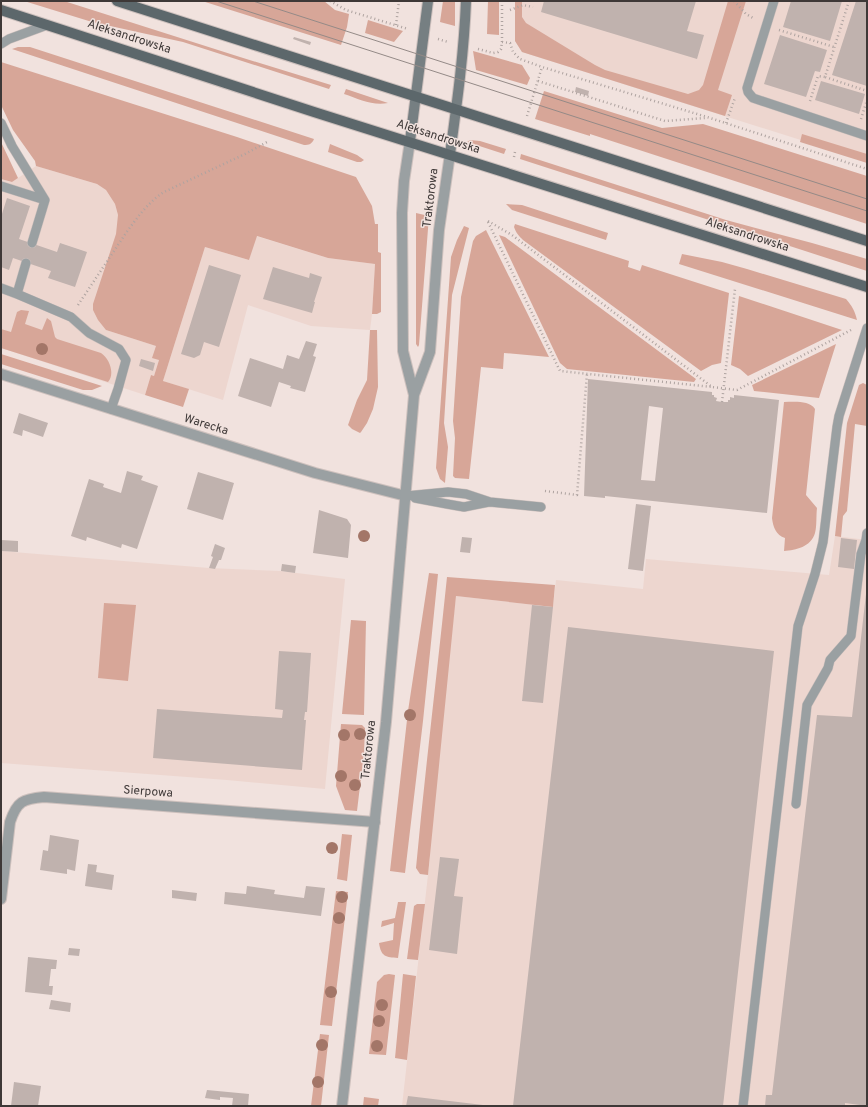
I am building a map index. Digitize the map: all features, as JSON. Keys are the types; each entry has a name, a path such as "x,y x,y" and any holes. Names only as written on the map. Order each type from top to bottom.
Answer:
{"main road":[{"path":"117,1 867,241"},
{"name":"Traktorowa","path":"410,141 428,1"},
{"name":"Traktorowa","path":"450,154 456,109 469,47 466,1"},
{"name":"Aleksandrowska","path":"1,10 867,287"}],"street":[{"name":"Traktorowa","path":"410,141 404,181 402,213 403,351 414,395"},
{"name":"Traktorowa","path":"342,1106 375,822 406,496 414,395 430,352 440,224 450,154"},
{"name":"Warecka","path":"1,374 315,473 406,496"},
{"name":"Sierpowa","path":"1,899 10,822 13,812 21,802 30,798 51,798 375,822"}],"lane":[{"path":"774,1 747,88 748,92 753,98 867,136"},
{"path":"1,44 9,39 47,25"},
{"path":"1,123 12,146 45,200 32,243"},
{"path":"1,186 45,200"},
{"path":"17,294 26,263"},
{"path":"1,288 71,317 89,333 119,349 126,360 111,409"},
{"path":"743,1106 798,626 815,574 823,542 839,416 867,328"},
{"path":"857,359 867,362"},
{"path":"406,496 464,506 490,502 542,507"},
{"path":"796,804 807,705 828,668 830,660 851,636 861,554 867,533"}],"path":[{"path":"330,1 346,10 406,28"},
{"path":"396,25 399,1"},
{"path":"424,34 469,47 494,53 498,52 502,42 502,1"},
{"path":"734,1 746,14 767,26 834,48"},
{"path":"825,77 849,1"},
{"path":"510,10 522,5 532,7"},
{"path":"502,42 510,43 513,52 520,58 542,67 707,117 867,169"},
{"path":"527,116 542,67"},
{"path":"810,104 818,76 867,91"},
{"path":"538,81 665,121 707,117"},
{"path":"861,120 867,100"},
{"path":"71,317 116,248 146,206 164,192 245,154 269,141"},
{"path":"514,157 515,152"},
{"path":"712,388 512,235 488,221 560,371 712,388 737,390 854,328"},
{"path":"722,402 735,289"},
{"path":"543,491 577,495 587,374"}],"shaded area":[{"path":"24,1 64,1 331,85 329,89 183,42 92,22"},
{"path":"202,1 324,1 335,10 349,14 347,27 341,45"},
{"path":"443,1 455,1 455,26 440,22"},
{"path":"488,1 499,1 499,35 487,34"},
{"path":"515,1 867,1 867,161 522,52 515,41"},
{"path":"515,1 522,1 522,17 526,23 595,65 605,70 688,94 699,90 703,85 728,1 746,1 718,90 732,95 725,116 522,52 515,41"},
{"path":"368,20 403,31 394,42 365,33"},
{"path":"18,47 30,47 314,139 310,144 304,145 12,49"},
{"path":"473,51 522,65 530,78 527,85 476,70"},
{"path":"1,62 237,137 356,177 372,206 375,224 378,224 378,252 381,253 381,312 372,314 375,264 328,258 257,236 249,260 205,247 163,381 189,389 183,407 145,395 151,375 154,376 159,360 152,358 156,346 106,330 98,320 93,310 93,304 116,234 118,215 115,204 106,190 97,184 36,166 35,161 13,130 1,105"},
{"path":"346,89 388,103 376,104 360,100 344,94"},
{"path":"544,91 662,128 703,124 867,176 867,224 590,134 590,136 535,119"},
{"path":"802,134 867,154 867,163 800,142"},
{"path":"470,140 480,141 506,149 504,154 467,142"},
{"path":"1,142 18,178 12,182 1,179"},
{"path":"330,144 357,155 364,160 357,162 328,152"},
{"path":"521,154 726,220 867,259 867,271 520,159"},
{"path":"36,166 97,184 106,190 115,204 118,222 106,330 156,346 159,360 154,376 151,375 145,395 1,348 1,179 12,182"},
{"path":"506,204 522,205 608,233 606,240 512,210"},
{"path":"416,213 429,216 418,347 416,344"},
{"path":"515,224 629,261 628,267 640,271 642,265 729,293 721,363 712,365 701,371 523,240 514,227"},
{"path":"464,226 469,228 452,295 444,423 448,447 445,483 440,479 436,468 451,257"},
{"path":"486,230 549,357 504,353 503,369 481,367 469,479 455,478 453,476 455,438 453,421 461,297 473,241 476,236"},
{"path":"499,235 505,237 696,379 694,382 567,369 560,363"},
{"path":"256,236 328,258 375,264 370,330 311,326 248,305 223,400 163,381 205,247 249,260"},
{"path":"682,254 722,262 846,299 853,309 857,320 679,264"},
{"path":"739,296 842,330 748,376 740,369 731,365"},
{"path":"21,310 29,311 25,324 42,330 47,318 51,321 55,337 57,339 101,353 107,359 111,371 108,382 1,348 1,329 11,332 17,312"},
{"path":"370,330 377,330 378,387 373,409 367,423 360,433 348,425 357,400 367,380"},
{"path":"836,344 819,398 754,391 752,385"},
{"path":"1,354 102,386 92,390 83,390 1,364"},
{"path":"863,383 867,385 867,426 855,424 847,511 843,516 841,537 835,536 847,423 859,385"},
{"path":"784,402 805,403 809,404 815,409 806,495 817,508 816,530 810,542 798,549 784,551 785,538 779,535 773,524 772,518"},
{"path":"835,536 867,540 867,1106 402,1106 430,857 426,856 456,596 553,607 556,580 643,589 646,559 829,575"},
{"path":"1,551 209,568 281,571 345,579 325,789 1,763"},
{"path":"429,573 438,574 423,721 405,873 390,871 408,711"},
{"path":"447,577 555,585 553,607 456,596 428,875 420,874 416,868"},
{"path":"104,603 136,605 128,681 98,678"},
{"path":"351,620 366,621 364,715 342,714"},
{"path":"341,724 362,725 365,728 364,753 357,811 345,810 336,786"},
{"path":"342,834 352,835 347,881 337,879"},
{"path":"336,891 348,892 332,1026 320,1025"},
{"path":"398,902 406,902 398,958 383,954 379,943 393,940 394,923 381,927 382,921 395,918"},
{"path":"417,904 425,904 418,960 407,959 414,906"},
{"path":"403,974 416,976 407,1060 395,1058"},
{"path":"384,975 395,975 386,1055 369,1054 377,982"},
{"path":"320,1034 329,1035 321,1106 311,1106"},
{"path":"364,1097 379,1099 378,1106 363,1106"}],"building":[{"path":"544,1 696,1 687,31 704,35 697,59 541,12"},
{"path":"791,1 842,1 830,41 783,27"},
{"path":"856,1 867,1 867,86 832,75"},
{"path":"780,35 827,50 820,72 815,71 806,97 764,84"},
{"path":"294,37 311,42 310,45 293,39"},
{"path":"821,81 865,94 859,114 815,100"},
{"path":"576,87 589,91 588,96 575,92"},
{"path":"7,198 30,206 19,239 57,252 60,243 87,252 75,287 48,278 51,271 13,258 9,270 1,267 1,217"},
{"path":"209,265 241,275 219,347 204,342 200,355 194,358 181,354"},
{"path":"273,267 309,278 310,273 322,277 312,313 263,299"},
{"path":"306,341 317,344 313,356 316,357 305,392 290,388 291,386 279,382 271,407 238,396 250,358 283,369 287,355 299,359"},
{"path":"141,359 155,363 153,371 139,366"},
{"path":"588,379 712,392 712,395 717,398 716,401 722,402 728,402 730,397 734,398 734,395 779,400 767,513 605,496 605,498 584,496","holes":["649,406 663,408 655,481 641,480"]},
{"path":"19,413 48,423 43,437 23,430 22,436 13,433"},
{"path":"127,471 143,476 141,480 158,486 137,549 122,544 121,548 87,537 86,541 71,536 89,479 104,484 103,487 121,493"},
{"path":"198,472 234,483 223,520 187,509"},
{"path":"636,504 651,506 643,571 628,569"},
{"path":"319,510 347,519 351,525 348,558 313,553"},
{"path":"462,537 472,538 470,553 460,552"},
{"path":"841,538 857,540 854,569 838,567"},
{"path":"1,540 18,541 18,552 1,551"},
{"path":"215,544 225,548 221,560 219,560 215,569 209,568 213,557 211,556"},
{"path":"282,564 296,566 295,573 281,571"},
{"path":"866,594 867,1106 845,1103 845,1106 765,1106 766,1095 772,1095 817,715 852,717"},
{"path":"532,605 553,607 543,703 522,701"},
{"path":"568,627 774,651 723,1106 513,1106"},
{"path":"279,651 311,653 307,712 305,712 304,720 306,720 302,770 153,758 157,709 282,718 283,710 275,709"},
{"path":"50,835 79,840 75,871 67,869 67,874 40,870 43,850 48,851"},
{"path":"440,857 459,859 454,896 463,897 457,954 429,950"},
{"path":"88,864 97,865 96,872 114,875 112,890 85,886"},
{"path":"247,886 275,890 274,894 304,898 306,886 325,888 321,916 224,904 225,892 246,894"},
{"path":"172,890 197,893 196,901 172,898"},
{"path":"69,948 80,949 79,956 68,955"},
{"path":"28,957 57,960 56,969 51,969 49,986 53,986 52,995 25,992"},
{"path":"51,1000 71,1003 70,1012 49,1009"},
{"path":"14,1082 41,1086 38,1106 11,1106"},
{"path":"207,1090 249,1094 248,1106 232,1106 233,1098 220,1097 220,1100 205,1098"},
{"path":"408,1096 483,1105 483,1106 406,1106"}],"tram line":[{"path":"216,1 867,211"},
{"path":"253,1 867,199"}]}
